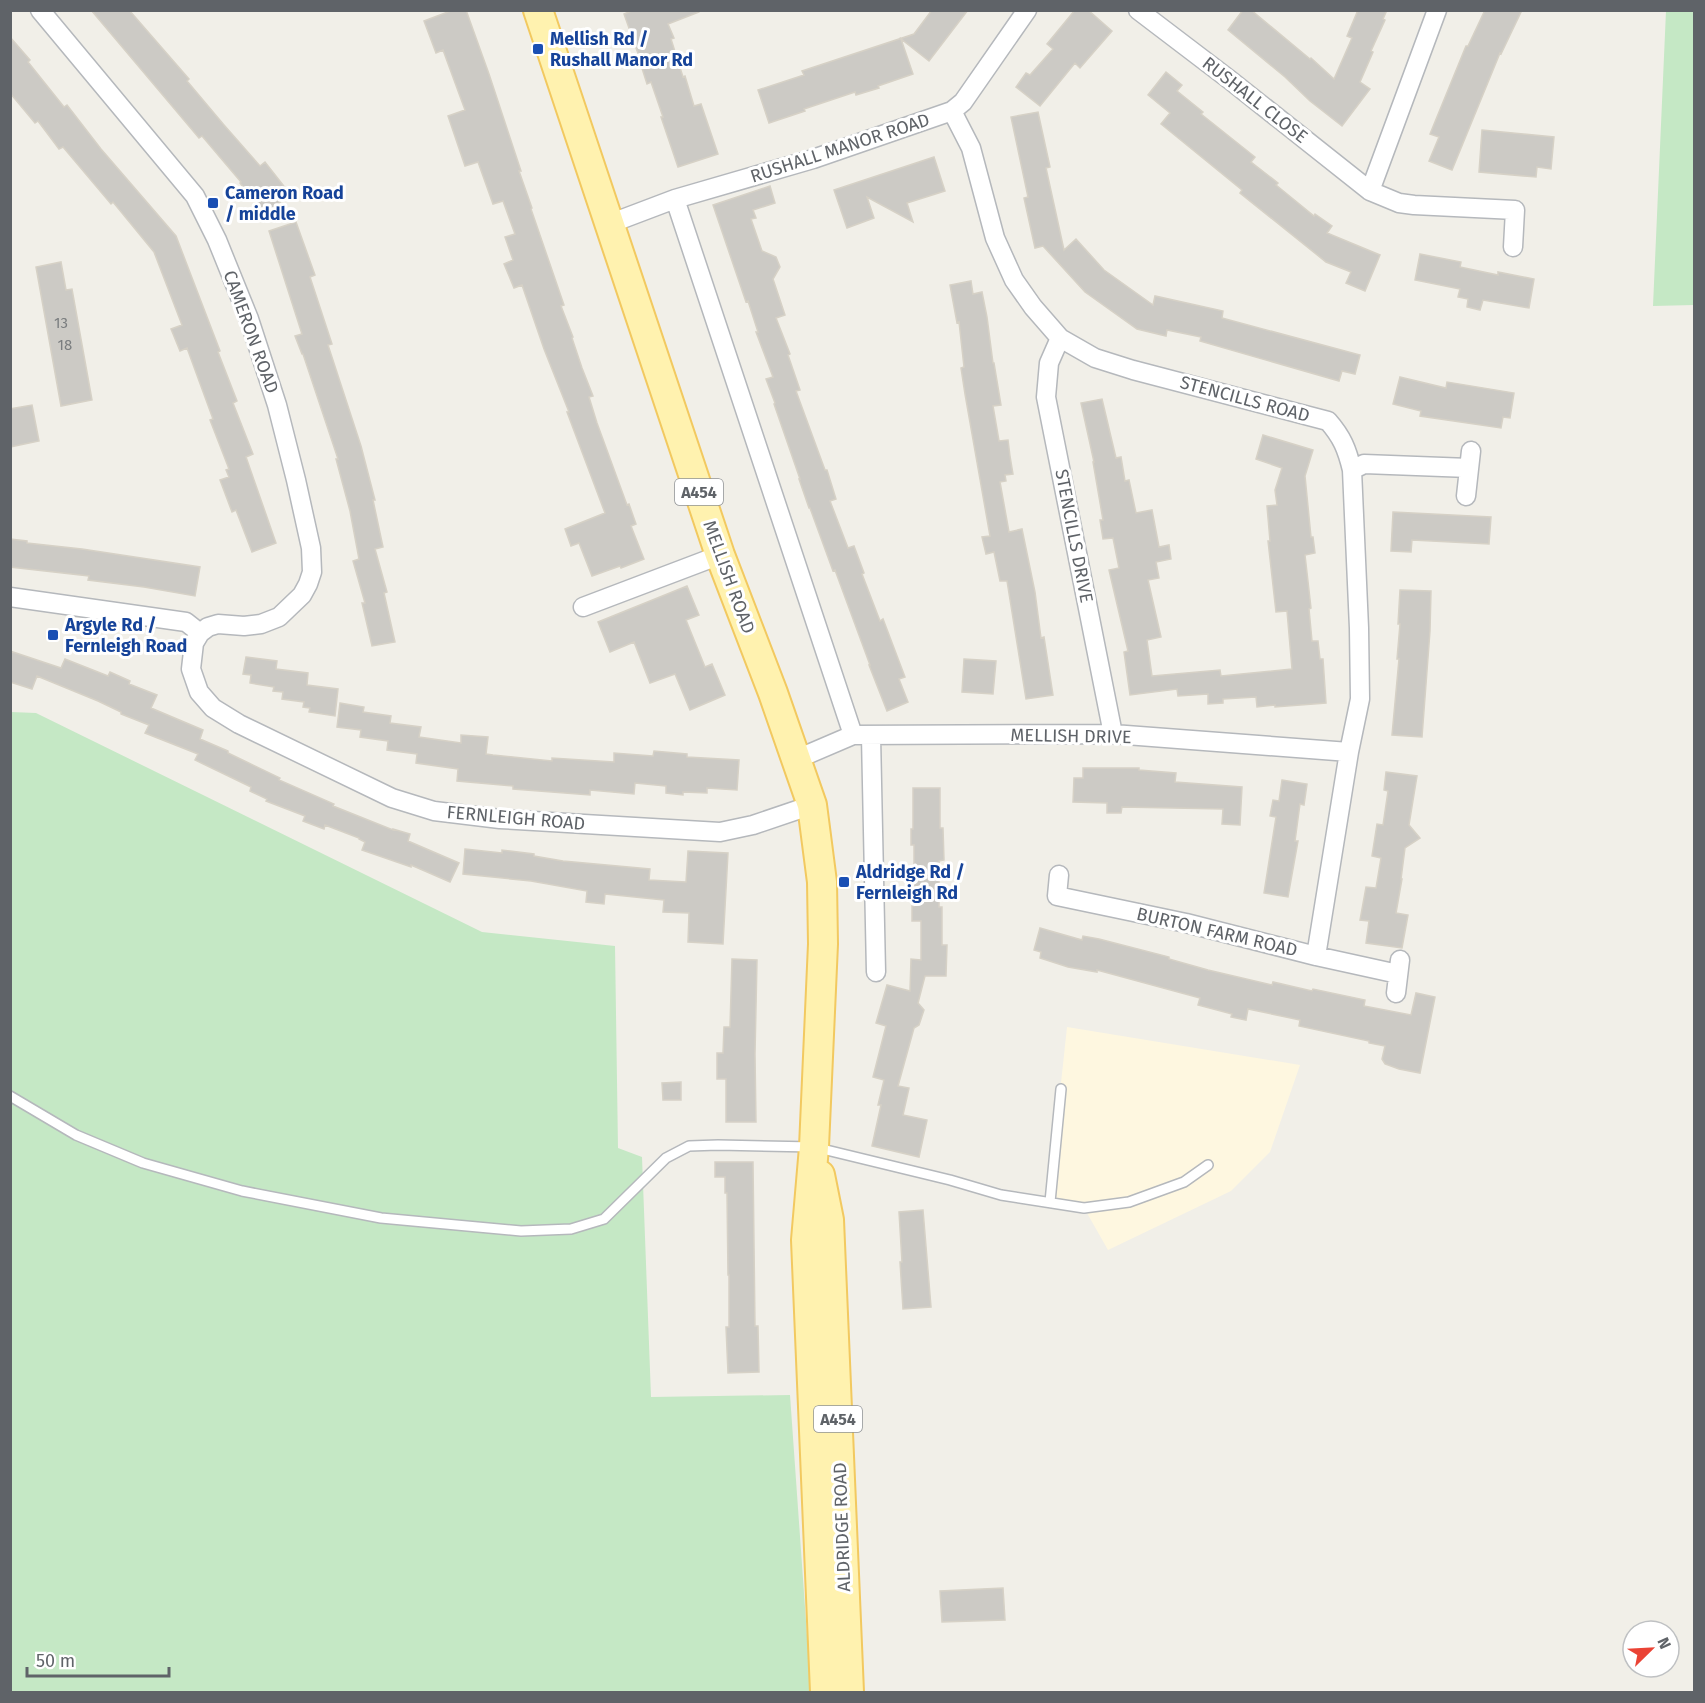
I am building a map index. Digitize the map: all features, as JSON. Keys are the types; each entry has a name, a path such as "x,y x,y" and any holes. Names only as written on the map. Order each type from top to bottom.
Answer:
{"main road":[{"name":"MELLISH ROAD","path":"538,10 720,555 797,759 812,805 822,882 822,979"},
{"name":"ALDRIDGE ROAD","path":"822,979 814,1147 806,1240 825,1692"},
{"name":"ALDRIDGE ROAD","path":"814,1147 829,1220 849,1692"}],"street":[{"name":"CAMERON ROAD","path":"40,10 195,196 217,240 249,319 277,405 311,548 312,572 308,584 302,595 279,616 261,624 244,626 218,624 200,633"},
{"name":"RUSHALL MANOR ROAD","path":"609,224 675,199 813,159 952,111 963,102 1027,10"},
{"name":"RUSHALL CLOSE","path":"1138,10 1370,191 1399,203 1414,205 1515,210 1513,247"},
{"path":"1370,191 1437,10"},
{"name":"STENCILLS ROAD","path":"952,111 971,148 995,238 1014,280 1060,338 1095,358 1133,370 1328,421 1339,434 1348,451 1352,470 1360,699 1316,956"},
{"path":"675,199 862,735 876,972"},
{"name":"STENCILLS DRIVE","path":"1060,338 1049,363 1046,397 1113,734"},
{"path":"1352,470 1364,464 1470,460 1466,496"},
{"path":"583,607 720,555"},
{"path":"10,597 186,622 200,633"},
{"name":"FERNLEIGH ROAD","path":"200,633 194,643 191,669 200,692 213,708 238,724 392,798 434,812 500,819 720,832 753,825 812,805"},
{"name":"MELLISH DRIVE","path":"797,759 862,735 1113,734 1350,752"},
{"name":"BURTON FARM ROAD","path":"1059,875 1056,896 1186,923 1316,956 1399,967 1396,993"}],"lane":[{"path":"1050,1202 1061,1089"},
{"path":"10,1096 76,1135 143,1163 242,1191 381,1218 521,1232 571,1229 604,1219 666,1158 689,1146 814,1147 1001,1195 1084,1208 1129,1202 1184,1182 1208,1166"}],"shaded area":[{"path":"1067,1027 1300,1065 1270,1152 1231,1191 1108,1250 1083,1206 1049,1195"}],"green space":[{"path":"1666,11 1694,11 1694,305 1653,306"},
{"path":"11,712 36,713 482,932 615,946 618,1148 642,1157 651,1397 790,1395 811,1692 11,1692"}],"building":[{"path":"91,10 129,10 189,79 187,81 224,125 260,166 265,162 290,194 265,215 241,182 202,136 199,138"},
{"path":"453,10 466,10 489,74 564,305 561,306 593,396 589,397 597,423 636,524 631,526 644,559 592,576 579,543 571,546 565,529 605,513 522,285 514,288 504,264 513,260 505,237 515,234 503,201 493,204 478,162 465,166 448,116 465,110 443,50 436,53 424,21"},
{"path":"634,10 699,10 699,12 668,24 694,106 701,104 718,154 678,167 651,82 647,84 624,14"},
{"path":"932,10 968,10 929,61 901,39 913,74 878,86 879,88 856,95 855,92 769,123 758,90 804,75 802,71 914,34"},
{"path":"1075,10 1088,10 1112,31 1080,68 1075,63 1040,106 1016,87 1026,73 1030,75 1053,49 1047,44"},
{"path":"1243,10 1251,10 1334,79 1352,38 1347,36 1358,10 1387,10 1360,82 1370,89 1342,126 1228,30"},
{"path":"1485,10 1522,10 1500,53 1452,170 1429,161 1439,137 1430,134 1466,46"},
{"path":"10,37 64,107 67,105 101,149 176,236 237,401 233,403 253,454 246,457 276,543 252,552 236,510 232,512 220,480 229,477 226,470 229,469 210,420 213,419 187,348 180,351 171,329 182,325 154,252 113,202 111,204 63,147 59,149 38,121 35,123 10,93"},
{"path":"1166,72 1182,85 1177,91 1203,112 1201,114 1255,157 1251,162 1314,216 1315,214 1332,226 1327,233 1380,255 1365,291 1346,283 1351,272 1326,262 1240,193 1242,190 1161,124 1170,113 1148,95"},
{"path":"1038,112 1050,167 1046,168 1064,250 1076,239 1104,270 1153,305 1155,296 1223,311 1222,318 1360,355 1355,374 1342,371 1339,381 1200,341 1201,337 1167,330 1166,336 1137,329 1085,292 1043,246 1035,248 1024,198 1028,197 1011,117"},
{"path":"1482,130 1554,137 1551,169 1537,167 1536,177 1479,172"},
{"path":"934,157 945,191 907,203 913,222 867,197 874,218 847,228 834,190"},
{"path":"770,186 775,203 753,210 756,218 751,219 762,251 776,257 780,267 773,279 785,315 776,318 790,354 788,355 800,390 796,391 836,499 830,501 848,548 854,546 880,621 883,619 905,677 899,679 908,702 887,711 799,479 766,379 773,377 713,205"},
{"path":"296,222 315,275 310,277 332,344 328,345 361,446 375,500 373,500 383,547 375,549 387,592 384,593 395,642 372,646 362,603 365,603 353,561 359,559 350,511 336,459 338,459 295,336 302,334 269,231"},
{"path":"1420,254 1461,262 1460,267 1498,275 1498,272 1534,279 1529,308 1483,300 1480,310 1467,307 1468,299 1458,297 1460,289 1415,280"},
{"path":"61,262 66,290 72,289 92,400 61,406 36,267"},
{"path":"971,281 973,294 982,292 987,317 1001,405 993,406 999,441 1008,440 1013,474 1005,475 1006,481 1000,482 1009,532 1022,529 1035,592 1041,638 1044,637 1053,695 1026,699 1007,581 1000,581 994,552 986,554 982,537 990,536 961,368 964,367 959,322 957,323 950,285"},
{"path":"1400,377 1446,388 1447,382 1514,393 1510,418 1503,417 1501,428 1420,416 1421,411 1393,404"},
{"path":"1102,399 1116,458 1121,457 1125,481 1129,480 1136,513 1152,510 1159,547 1169,545 1171,559 1156,562 1159,578 1148,580 1161,637 1147,640 1152,676 1220,670 1221,676 1292,669 1287,611 1276,612 1268,541 1270,541 1267,506 1277,505 1275,490 1282,468 1256,459 1263,435 1313,450 1305,476 1311,537 1313,537 1315,553 1305,555 1312,641 1318,641 1320,659 1323,659 1326,703 1257,707 1256,697 1223,699 1223,703 1208,704 1208,694 1178,696 1177,689 1130,695 1124,652 1128,651 1109,570 1119,568 1113,538 1103,539 1100,520 1103,520 1094,462 1081,403"},
{"path":"32,405 39,441 10,447 10,409"},
{"path":"1393,512 1491,517 1489,544 1412,540 1411,552 1391,551"},
{"path":"10,539 200,567 195,596 88,580 89,576 10,567"},
{"path":"687,586 699,615 686,620 705,667 712,664 725,695 690,710 675,674 650,683 634,642 610,652 598,622"},
{"path":"1400,590 1431,591 1422,737 1392,735 1399,659 1397,659"},
{"path":"10,651 61,668 65,659 108,676 110,672 130,681 129,684 157,695 151,708 203,730 200,739 228,751 280,778 279,780 334,804 333,806 393,830 410,834 408,841 459,863 450,882 411,865 411,867 362,850 365,842 359,838 325,825 324,829 303,821 305,816 266,801 267,799 250,791 251,787 195,760 198,754 145,733 149,725 121,714 98,701 37,676 32,689 10,682"},
{"path":"246,657 277,661 276,669 308,673 307,685 338,689 335,716 309,712 310,708 303,707 304,702 282,699 283,692 273,691 274,687 250,683 251,675 243,674"},
{"path":"964,659 996,661 993,694 962,692"},
{"path":"340,703 364,707 363,712 391,716 390,723 421,727 419,737 461,743 461,735 488,737 486,754 552,761 552,758 614,762 614,753 653,756 654,751 687,754 687,757 739,760 737,790 707,788 707,793 683,792 683,795 666,793 666,786 635,783 634,794 590,790 590,795 513,789 513,786 457,781 458,769 416,763 417,754 387,750 388,741 360,737 361,730 337,727"},
{"path":"1083,768 1139,768 1139,770 1176,773 1175,782 1242,787 1240,825 1222,824 1223,809 1122,807 1121,813 1107,813 1107,803 1073,802 1074,778 1083,778"},
{"path":"1386,772 1417,776 1409,825 1420,838 1405,848 1396,913 1408,915 1402,948 1366,943 1369,921 1360,920 1366,887 1376,888 1381,858 1372,856 1377,824 1383,825 1388,791 1384,790"},
{"path":"1282,780 1307,784 1304,805 1300,804 1295,841 1298,841 1288,897 1264,893 1276,817 1270,816 1273,800 1279,801"},
{"path":"913,788 940,788 940,828 943,828 944,860 939,861 939,907 942,907 942,945 947,945 946,976 925,976 918,1003 924,1010 919,1025 914,1028 898,1086 909,1088 903,1115 927,1120 919,1157 872,1146 884,1080 873,1077 886,1026 876,1023 887,985 910,991 911,959 921,960 921,921 912,921 912,906 914,906 914,845 911,845"},
{"path":"465,849 502,853 502,850 563,861 650,869 649,880 686,882 688,851 728,853 723,944 688,942 689,913 663,912 664,900 605,894 604,904 586,902 587,891 531,881 463,874"},
{"path":"1040,928 1082,940 1083,936 1099,939 1169,957 1169,959 1208,970 1272,985 1273,982 1365,1000 1364,1006 1411,1015 1416,993 1435,997 1420,1073 1385,1064 1382,1059 1385,1046 1299,1026 1300,1020 1248,1009 1246,1020 1231,1017 1232,1014 1198,1005 1200,998 1097,970 1097,972 1068,967 1040,958 1041,952 1034,950"},
{"path":"732,959 757,960 756,1122 726,1122 726,1079 717,1079 717,1053 723,1053 724,1027 730,1027"},
{"path":"681,1082 681,1100 663,1100 662,1083"},
{"path":"715,1162 753,1162 755,1326 758,1326 759,1372 728,1373 727,1193 725,1193 725,1177 715,1177"},
{"path":"923,1210 931,1307 903,1309 899,1212"},
{"path":"1003,1588 1005,1620 942,1622 940,1591"}],"place":[{"name":"Mellish Rd / Rushall Manor Rd","path":"538,49"},
{"name":"Cameron Road / middle","path":"213,203"},
{"name":"Argyle Rd / Fernleigh Road","path":"53,635"},
{"name":"Aldridge Rd / Fernleigh Rd","path":"844,882"}]}
